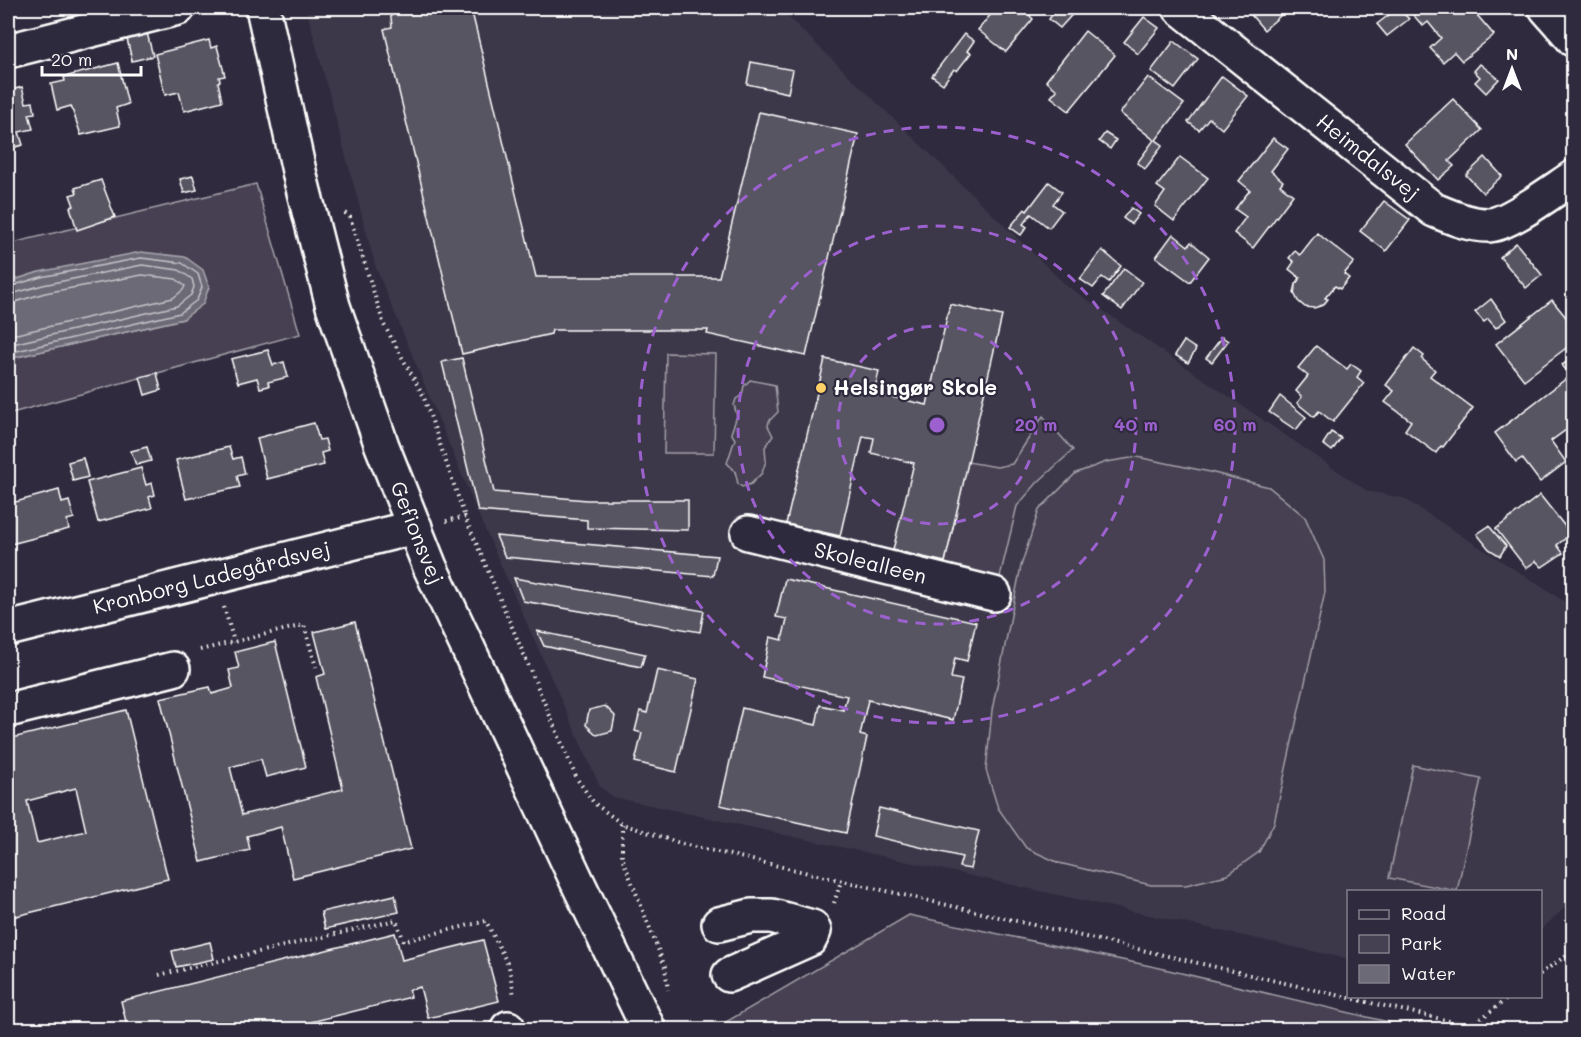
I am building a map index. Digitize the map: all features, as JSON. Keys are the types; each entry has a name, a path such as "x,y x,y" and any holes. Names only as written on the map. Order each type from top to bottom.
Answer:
{"street":[{"path":"8,51 178,8"},
{"name":"Gefionsvej","path":"263,8 301,180 333,306 382,446 440,589 649,1029"},
{"name":"Heimdalsvej","path":"1180,8 1434,210 1469,223 1490,226 1512,217 1574,177"},
{"path":"1545,8 1574,40"},
{"name":"Kronborg Ladegårdsvej","path":"8,629 415,527"},
{"name":"Skolealleen","path":"748,533 994,594"},
{"path":"8,710 173,669"},
{"path":"718,924 751,916 772,916 812,927 814,931 810,939 729,975"}],"path":[{"path":"342,211 350,217 384,325 423,395 465,517 577,779 594,803 622,824 683,844 1347,997"},
{"path":"415,527 465,517"},
{"path":"227,617 234,642"},
{"path":"173,669 197,651 304,625 316,667"},
{"path":"622,824 622,857 666,967 669,991"},
{"path":"159,975 396,920 404,941 486,921 509,967 516,1011 508,1029"},
{"path":"1542,973 1574,950"},
{"path":"1350,998 1473,1028 1509,998"},
{"path":"1449,1029 1454,1022"}],"shaded area":[{"name":"Helsingør Skole","path":"306,8 779,8 1067,286 1367,491 1403,498 1573,607 1573,900 1542,929 1542,890 1347,890 1347,959 613,797 600,787 478,514 376,268"}],"green space":[{"path":"256,184 300,334 8,414 8,359 183,319 39,272 8,282 8,244"},
{"path":"666,353 716,354 714,453 664,453"},
{"path":"750,380 775,385 778,412 769,421 768,426 773,436 765,447 766,461 762,473 751,484 742,487 738,484 735,471 727,463 735,439 731,433 737,416 734,405 736,399 742,395 744,386"},
{"path":"1043,416 1073,450 1038,482 1017,506 999,581 944,567 968,462 997,467 1012,464"},
{"path":"1137,457 1269,487 1305,517 1324,560 1325,592 1274,823 1259,852 1227,875 1186,885 1151,885 1059,863 1026,848 998,808 986,770 992,710 1021,566 1039,510 1076,473 1106,462"},
{"path":"1413,765 1481,779 1457,890 1389,878"},
{"path":"909,915 1160,968 1418,1029 714,1029"}],"water":[{"path":"141,252 185,257 203,270 209,287 203,304 183,319 8,359 8,282 39,272"}],"building":[{"path":"390,8 471,8 536,277 719,277 759,112 858,134 806,356 707,334 708,330 552,330 551,334 462,354 384,29 392,27"},
{"path":"996,8 1026,8 1033,19 1006,52 978,30"},
{"path":"1045,8 1078,8 1060,28 1049,19 1052,15"},
{"path":"1245,8 1289,8 1264,30"},
{"path":"1398,8 1409,19 1387,36 1377,24"},
{"path":"1407,8 1471,8 1494,35 1462,61 1454,52 1443,62 1430,48 1441,38 1428,22 1423,26"},
{"path":"1144,17 1159,28 1138,54 1124,42"},
{"path":"146,29 153,56 132,61 126,34"},
{"path":"1085,31 1115,55 1069,111 1051,97 1057,90 1046,81"},
{"path":"964,34 974,41 967,51 971,53 957,71 954,69 943,84 932,76"},
{"path":"209,40 211,48 217,46 225,76 219,77 218,82 222,101 184,111 179,92 165,95 155,54"},
{"path":"1174,41 1198,59 1175,89 1151,71"},
{"path":"751,62 793,70 788,93 747,84"},
{"path":"118,63 128,104 116,108 120,126 81,135 71,106 57,110 51,84 65,81 64,77"},
{"path":"1480,64 1499,79 1486,93 1475,82 1480,77 1474,71"},
{"path":"1222,76 1248,96 1222,129 1209,118 1199,130 1188,122"},
{"path":"1148,77 1184,104 1156,140 1163,145 1145,169 1137,163 1154,140 1120,113"},
{"path":"22,87 26,103 33,102 35,113 29,114 33,129 19,132 23,145 8,149 8,91"},
{"path":"1453,99 1482,130 1449,161 1454,166 1438,180 1405,144"},
{"path":"1105,133 1116,140 1110,149 1099,141"},
{"path":"1273,138 1288,149 1271,171 1283,181 1280,185 1293,195 1253,248 1234,233 1246,217 1235,209 1250,190 1239,181"},
{"path":"1180,157 1208,178 1174,221 1155,206 1165,192 1157,186"},
{"path":"1485,157 1502,176 1483,193 1466,175"},
{"path":"193,176 197,190 184,193 180,179"},
{"path":"101,180 115,217 77,230 70,207 74,206 70,195 77,193 75,188"},
{"path":"1049,182 1062,192 1053,204 1062,211 1049,228 1031,214 1023,224 1027,227 1021,235 1010,227 1025,209 1027,211"},
{"path":"1384,201 1410,220 1386,251 1360,231"},
{"path":"1131,208 1139,214 1131,224 1123,218"},
{"path":"1317,233 1354,262 1344,274 1349,278 1340,289 1335,286 1325,298 1328,299 1323,305 1314,308 1305,307 1294,293 1300,278 1289,269 1294,262 1289,258 1295,251 1300,255"},
{"path":"1173,234 1188,246 1191,242 1209,257 1190,282 1156,257"},
{"path":"1516,243 1542,275 1526,288 1500,257"},
{"path":"1102,250 1121,266 1109,282 1102,277 1093,288 1080,279"},
{"path":"1124,268 1142,282 1122,310 1103,296"},
{"path":"1491,299 1506,320 1496,328 1488,319 1484,322 1475,312"},
{"path":"1552,300 1574,327 1574,342 1524,380 1496,344"},
{"path":"950,304 1002,316 945,562 893,550 914,463 871,453 874,438 863,436 840,536 786,524 825,359 879,371 874,393 927,405"},
{"path":"1222,337 1228,341 1212,362 1206,358"},
{"path":"1184,341 1196,349 1188,363 1175,355"},
{"path":"1316,346 1347,369 1351,364 1361,371 1357,377 1364,383 1333,422 1319,411 1314,417 1297,403 1302,397 1296,391 1308,376 1298,368"},
{"path":"1414,348 1424,356 1422,359 1435,370 1430,376 1473,408 1436,453 1405,430 1411,421 1385,402 1394,391 1386,385"},
{"path":"268,350 273,365 284,362 288,377 268,382 269,386 260,388 257,378 238,383 231,359"},
{"path":"462,358 494,492 587,500 688,500 688,530 587,528 587,520 478,511 442,362"},
{"path":"1573,358 1574,375 1571,377 1562,365"},
{"path":"157,373 161,390 145,395 140,377"},
{"path":"1567,378 1574,387 1574,424 1551,441 1566,462 1540,482 1522,458 1516,462 1495,433"},
{"path":"1280,396 1306,417 1296,430 1269,412"},
{"path":"314,423 319,440 325,439 328,451 321,453 324,465 267,479 257,438"},
{"path":"1331,432 1341,438 1332,451 1323,444"},
{"path":"147,447 151,461 136,465 131,451"},
{"path":"229,447 233,459 241,457 245,474 237,476 240,487 186,499 176,460"},
{"path":"83,458 88,477 73,481 68,462"},
{"path":"141,468 146,485 152,483 155,495 149,497 152,508 98,522 87,482"},
{"path":"59,490 62,503 69,501 74,518 67,520 69,529 11,544 10,537 8,538 8,504"},
{"path":"1540,495 1571,534 1557,545 1563,553 1542,567 1536,561 1526,568 1496,529"},
{"path":"1489,526 1506,546 1500,556 1489,549 1477,534"},
{"path":"496,536 717,556 713,576 505,557"},
{"path":"514,578 704,611 700,632 523,601"},
{"path":"785,579 976,622 967,661 955,658 951,678 962,680 953,720 868,700 860,735 867,737 846,833 720,805 742,708 816,725 820,705 843,710 847,696 762,677 770,637 782,640 787,619 776,617"},
{"path":"355,622 411,849 293,878 281,827 247,836 250,850 201,862 160,698 210,687 212,694 233,688 229,670 239,668 235,652 275,642 306,767 266,777 261,759 230,767 242,815 343,789 316,677 325,674 314,632"},
{"path":"537,631 645,654 641,667 544,646"},
{"path":"657,670 698,679 676,772 635,762 642,733 635,731 640,711 647,713"},
{"path":"605,706 615,716 612,731 597,735 586,725 589,710"},
{"path":"126,710 168,879 8,918 8,739","holes":["76,788 86,831 37,843 27,801"]},
{"path":"879,808 979,831 970,869 959,867 962,857 873,836"},
{"path":"395,895 399,912 325,929 321,912"},
{"path":"395,933 402,960 483,940 499,1001 428,1018 420,987 409,990 411,997 279,1030 128,1030 121,1001"},
{"path":"210,942 214,959 176,967 172,951"}],"place":[{"name":"Helsingør Skole","path":"821,388"}]}
